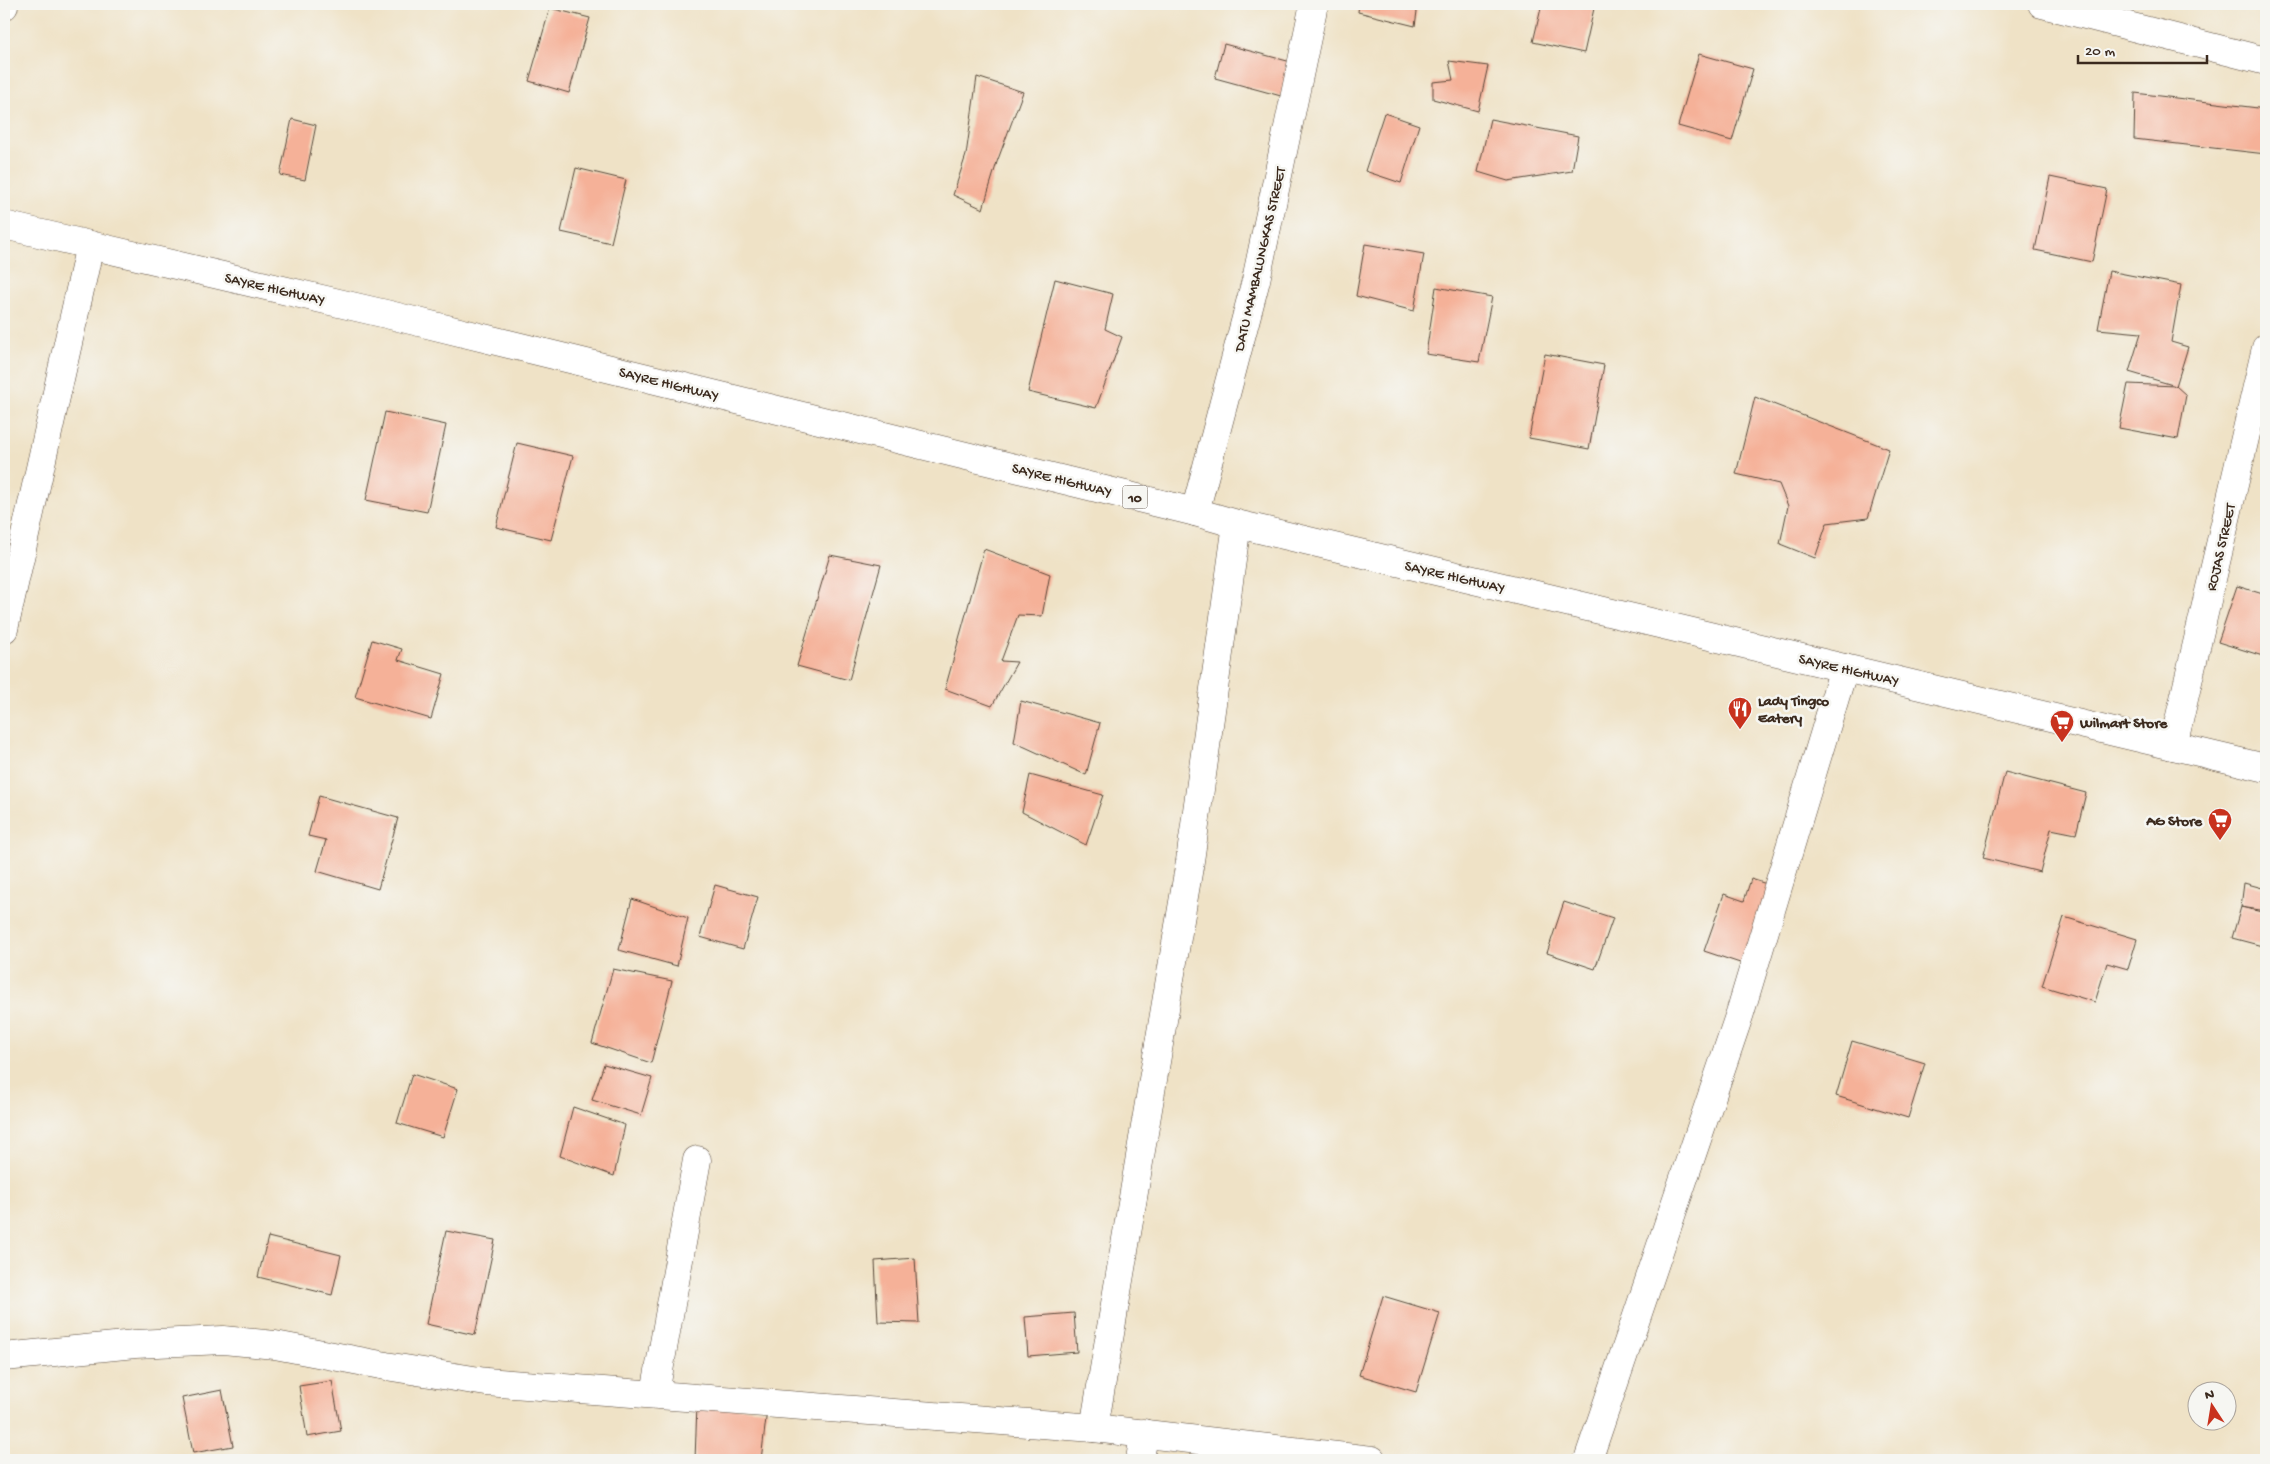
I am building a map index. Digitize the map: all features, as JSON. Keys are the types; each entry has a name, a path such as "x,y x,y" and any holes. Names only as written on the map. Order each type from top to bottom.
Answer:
{"main road":[{"name":"DATU MAMBALUNGKAS STREET","path":"1195,512 1256,280 1314,4"},
{"path":"2042,4 2266,61"},
{"name":"SAYRE HIGHWAY","path":"4,225 386,314 1195,512 1237,524 2266,768"},
{"path":"4,629 90,245"},
{"name":"ROJAS STREET","path":"2173,746 2266,348"},
{"path":"1094,1428 1190,861 1237,524"},
{"path":"1588,1460 1740,1013 1844,668"},
{"path":"655,1393 697,1160"},
{"path":"4,1357 135,1344 223,1340 276,1345 386,1366 486,1382 655,1393 1094,1428 1372,1460"},
{"path":"1140,1460 1144,1433"}],"building":[{"path":"1359,4 1418,4 1415,26 1358,12"},
{"path":"1542,4 1595,4 1584,53 1533,42"},
{"path":"550,8 590,18 569,93 529,81"},
{"path":"1224,44 1291,62 1281,96 1215,78"},
{"path":"1699,54 1753,69 1732,141 1678,126"},
{"path":"1449,61 1488,66 1478,111 1433,99 1433,82 1453,80"},
{"path":"977,77 1023,92 997,162 983,209 953,195 966,155"},
{"path":"2135,93 2266,109 2266,154 2134,139"},
{"path":"1384,113 1419,125 1401,183 1365,171"},
{"path":"292,119 316,125 305,180 280,175"},
{"path":"1490,119 1578,136 1572,171 1508,181 1478,172"},
{"path":"576,168 626,180 611,243 561,232"},
{"path":"2050,177 2107,189 2092,262 2035,250"},
{"path":"1365,244 1424,254 1414,311 1356,296"},
{"path":"2109,271 2181,285 2171,342 2188,347 2176,386 2129,372 2141,333 2098,329"},
{"path":"1055,279 1113,294 1105,329 1122,337 1096,408 1028,392"},
{"path":"1436,287 1492,297 1479,362 1426,354"},
{"path":"1545,354 1604,365 1589,449 1529,438"},
{"path":"2128,384 2176,386 2186,395 2178,439 2119,428"},
{"path":"1755,397 1889,449 1868,518 1827,523 1815,558 1780,544 1788,506 1779,484 1736,474"},
{"path":"385,412 446,425 427,512 366,500"},
{"path":"517,443 573,456 551,540 496,527"},
{"path":"984,549 1050,574 1042,616 1018,615 1001,661 1017,662 992,706 945,689"},
{"path":"830,555 881,565 849,680 797,666"},
{"path":"2237,586 2266,595 2266,657 2218,642"},
{"path":"372,640 402,649 398,660 444,674 431,719 355,697"},
{"path":"1021,701 1100,723 1086,775 1014,742"},
{"path":"2005,772 2086,793 2076,834 2051,829 2040,872 1983,858"},
{"path":"1030,775 1103,795 1086,845 1022,812"},
{"path":"319,796 398,818 378,889 317,871 326,840 308,836"},
{"path":"1751,879 1773,886 1746,965 1704,951 1724,894 1744,901"},
{"path":"2244,883 2266,889 2266,911 2241,907"},
{"path":"715,885 758,897 743,949 700,937"},
{"path":"632,899 688,918 677,966 619,950"},
{"path":"1564,902 1613,918 1595,969 1547,953"},
{"path":"2241,907 2266,913 2266,947 2232,938"},
{"path":"2064,917 2137,939 2128,969 2107,963 2095,1002 2042,986"},
{"path":"613,969 672,981 651,1063 592,1043"},
{"path":"1852,1041 1925,1063 1908,1118 1836,1096"},
{"path":"604,1064 652,1078 641,1115 592,1100"},
{"path":"412,1074 458,1089 443,1137 397,1123"},
{"path":"573,1107 625,1125 614,1176 560,1156"},
{"path":"446,1231 495,1240 475,1335 426,1324"},
{"path":"268,1237 341,1255 332,1295 258,1277"},
{"path":"915,1258 919,1323 878,1322 875,1261"},
{"path":"1383,1296 1440,1313 1416,1392 1359,1375"},
{"path":"1074,1313 1077,1352 1028,1356 1025,1317"},
{"path":"332,1381 341,1431 307,1437 299,1386"},
{"path":"222,1390 233,1446 193,1453 182,1398"},
{"path":"697,1404 767,1410 761,1460 695,1460"}],"place":[{"name":"Lady Tingco Eatery","path":"1740,730"},
{"name":"Wilmart Store","path":"2062,743"},
{"name":"AG Store","path":"2220,841"}]}
